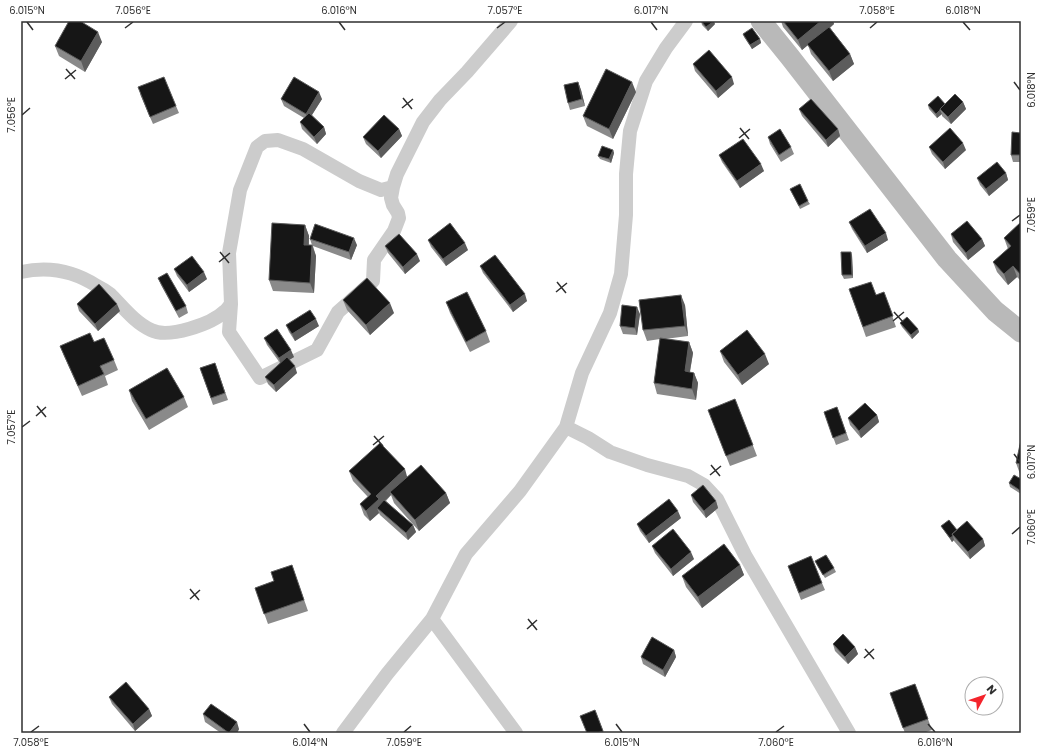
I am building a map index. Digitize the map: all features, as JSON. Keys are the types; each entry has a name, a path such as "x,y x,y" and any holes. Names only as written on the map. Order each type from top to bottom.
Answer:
{"street":[{"path":"387,188 397,174 422,122 511,21"},
{"path":"343,733 387,674 432,619 466,554 520,490 566,427 582,373 610,312 621,274 626,215 626,174 630,131 646,81 666,48 686,21"},
{"path":"762,21 947,259 994,311 1021,332"},
{"path":"278,140 303,149 359,181 387,188 399,218 394,231 374,260 373,282 338,312 317,350 260,378 229,332 231,304 229,253 240,190 256,147 265,141 278,140"},
{"path":"21,272 34,269 60,270 85,278 108,292 133,317 151,331 162,333 183,331 212,320 225,311 231,304"},
{"path":"566,427 588,438 610,452 647,465 688,476 704,485 717,499 746,555 828,694 849,733"},
{"path":"432,619 516,733"}],"building":[{"path":"69,21 80,21 98,32 81,61 55,46"},
{"path":"701,21 714,21 706,27"},
{"path":"783,21 821,21 798,40"},
{"path":"829,27 850,54 829,71 807,44"},
{"path":"752,28 760,39 750,45 743,34"},
{"path":"709,50 732,77 716,91 693,64"},
{"path":"606,69 632,82 609,129 583,116"},
{"path":"164,77 176,106 150,117 138,87"},
{"path":"294,77 319,92 306,114 281,99"},
{"path":"578,82 582,99 568,103 564,85"},
{"path":"955,94 963,102 948,117 940,109"},
{"path":"938,96 945,104 936,114 928,105"},
{"path":"811,99 838,129 826,140 799,109"},
{"path":"309,113 324,127 314,137 300,122"},
{"path":"384,115 399,129 378,151 363,137"},
{"path":"950,128 963,143 943,162 929,147"},
{"path":"780,129 791,147 779,155 768,137"},
{"path":"1012,132 1021,133 1021,155 1011,155"},
{"path":"743,139 761,164 737,181 719,155"},
{"path":"602,146 613,150 609,159 598,156"},
{"path":"997,162 1006,173 986,189 977,178"},
{"path":"800,184 808,201 799,206 790,189"},
{"path":"870,209 886,233 865,246 849,222"},
{"path":"967,221 982,239 966,253 951,234"},
{"path":"1021,222 1021,275 1013,266 1004,274 993,262 1011,246 1004,238"},
{"path":"272,223 305,225 304,245 312,245 310,283 269,280"},
{"path":"450,223 465,243 443,259 428,240"},
{"path":"315,224 354,238 349,252 310,239"},
{"path":"399,234 417,254 403,267 385,246"},
{"path":"841,252 851,252 852,275 842,275"},
{"path":"495,255 525,294 510,305 480,266"},
{"path":"192,256 204,272 187,285 174,269"},
{"path":"167,273 186,306 176,311 158,278"},
{"path":"367,278 390,303 366,325 343,300"},
{"path":"871,282 876,295 884,292 893,316 863,327 849,289"},
{"path":"99,284 117,304 95,324 77,304"},
{"path":"467,292 486,331 466,342 446,302"},
{"path":"681,295 685,326 643,330 639,300"},
{"path":"622,305 637,307 635,328 620,326"},
{"path":"310,310 316,319 292,334 286,325"},
{"path":"907,317 918,329 911,335 900,323"},
{"path":"277,329 291,350 279,358 264,338"},
{"path":"747,330 765,354 738,375 720,351"},
{"path":"90,333 94,342 104,338 114,360 100,366 104,374 78,386 60,346"},
{"path":"660,338 689,342 685,371 694,373 692,389 654,383"},
{"path":"287,357 295,366 274,385 265,377"},
{"path":"215,363 225,393 211,398 200,368"},
{"path":"167,368 184,397 146,419 129,390"},
{"path":"735,399 753,445 726,456 708,410"},
{"path":"865,403 877,415 859,431 848,418"},
{"path":"837,407 846,433 833,438 824,412"},
{"path":"1021,440 1021,464 1016,463"},
{"path":"380,443 405,469 376,496 379,499 366,511 360,504 371,494 349,471"},
{"path":"421,465 446,493 415,520 390,492"},
{"path":"1014,475 1021,479 1021,491 1009,483"},
{"path":"703,485 716,501 704,511 691,495"},
{"path":"669,499 678,511 646,536 637,524"},
{"path":"384,500 413,525 406,533 377,508"},
{"path":"949,520 957,530 950,538 941,526"},
{"path":"967,521 983,539 968,552 952,534"},
{"path":"673,529 691,552 671,569 652,546"},
{"path":"724,544 740,565 698,597 682,576"},
{"path":"826,555 834,568 823,575 815,561"},
{"path":"811,556 822,583 799,593 788,566"},
{"path":"292,565 304,600 264,614 255,588 274,581 271,572"},
{"path":"843,634 855,647 845,657 833,644"},
{"path":"652,637 674,650 663,670 641,657"},
{"path":"126,682 149,709 133,724 109,697"},
{"path":"915,684 928,719 903,728 890,693"},
{"path":"211,704 237,722 229,733 203,714"},
{"path":"595,710 603,731 597,733 587,733 580,716"}]}
